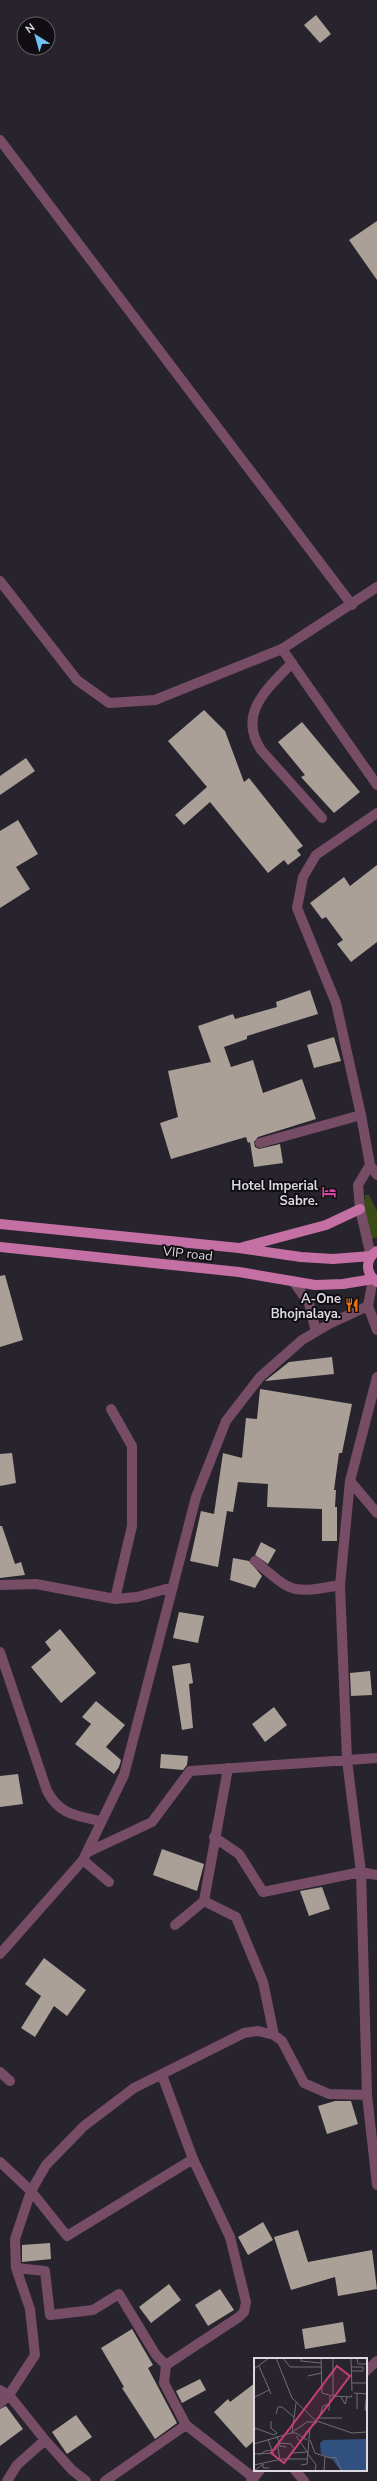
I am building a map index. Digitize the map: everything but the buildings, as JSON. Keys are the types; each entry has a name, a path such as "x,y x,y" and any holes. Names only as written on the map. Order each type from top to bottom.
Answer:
{"main road":[{"path":"239,1248 326,1225 360,1209"},
{"name":"VIP road","path":"0,1224 333,1259 374,1253"},
{"name":"VIP road","path":"0,1246 239,1272 315,1285 375,1281"},
{"path":"374,1253 368,1268 375,1281"}],"street":[{"path":"0,140 352,605"},
{"path":"0,581 77,680 109,703 154,700 282,649 352,605 377,587"},
{"path":"282,649 377,785"},
{"path":"292,663 266,691 256,707 251,722 254,740 260,750 322,818"},
{"path":"377,813 316,855 303,877 297,908 336,1003 361,1115 370,1165 377,1175"},
{"path":"260,1143 361,1115"},
{"path":"370,1165 358,1186 360,1209 374,1253"},
{"path":"293,1281 309,1303 316,1332"},
{"path":"375,1281 368,1306 377,1330"},
{"path":"0,1954 86,1856 100,1822 124,1775 196,1497 226,1421 260,1376 302,1340 368,1306"},
{"path":"377,1377 350,1481 340,1585 347,1760 360,1872 367,2095 377,2185"},
{"path":"111,1409 132,1446 132,1526 115,1600"},
{"path":"350,1481 377,1513"},
{"path":"255,1561 283,1584 295,1591 340,1585"},
{"path":"0,1585 36,1584 115,1600 137,1597 173,1587"},
{"path":"0,1652 47,1791 54,1804 63,1812 100,1822"},
{"path":"86,1856 152,1822 190,1771 377,1758"},
{"path":"175,1924 204,1901 214,1837 228,1768"},
{"path":"214,1837 239,1854 263,1892 360,1872 377,1875"},
{"path":"86,1856 109,1882"},
{"path":"204,1901 236,1917 263,1982 274,2035"},
{"path":"0,2403 9,2395 35,2355 30,2309 16,2268 15,2239 31,2191 46,2165 84,2126 134,2088 244,2033 258,2031 274,2035 282,2041 304,2084 329,2094 367,2095"},
{"path":"0,2072 10,2081"},
{"path":"162,2075 193,2159 230,2237 246,2302 244,2312 238,2317 166,2365 164,2383 186,2425 255,2476"},
{"path":"0,2162 31,2191 67,2236 193,2159"},
{"path":"16,2268 45,2271 50,2315 93,2310 119,2294 156,2355 166,2365"},
{"path":"367,2370 377,2361"},
{"path":"0,2390 9,2395 45,2440 72,2470 86,2481"},
{"path":"105,2481 186,2425"},
{"path":"7,2481 17,2465 45,2440"},
{"path":"296,2471 304,2481"}],"green space":[{"path":"365,1195 369,1195 377,1211 377,1237 362,1242"}],"place":[{"name":"Hotel Imperial Sabre.","path":"329,1192"},
{"name":"A-One Bhojnalaya.","path":"352,1305"}]}
